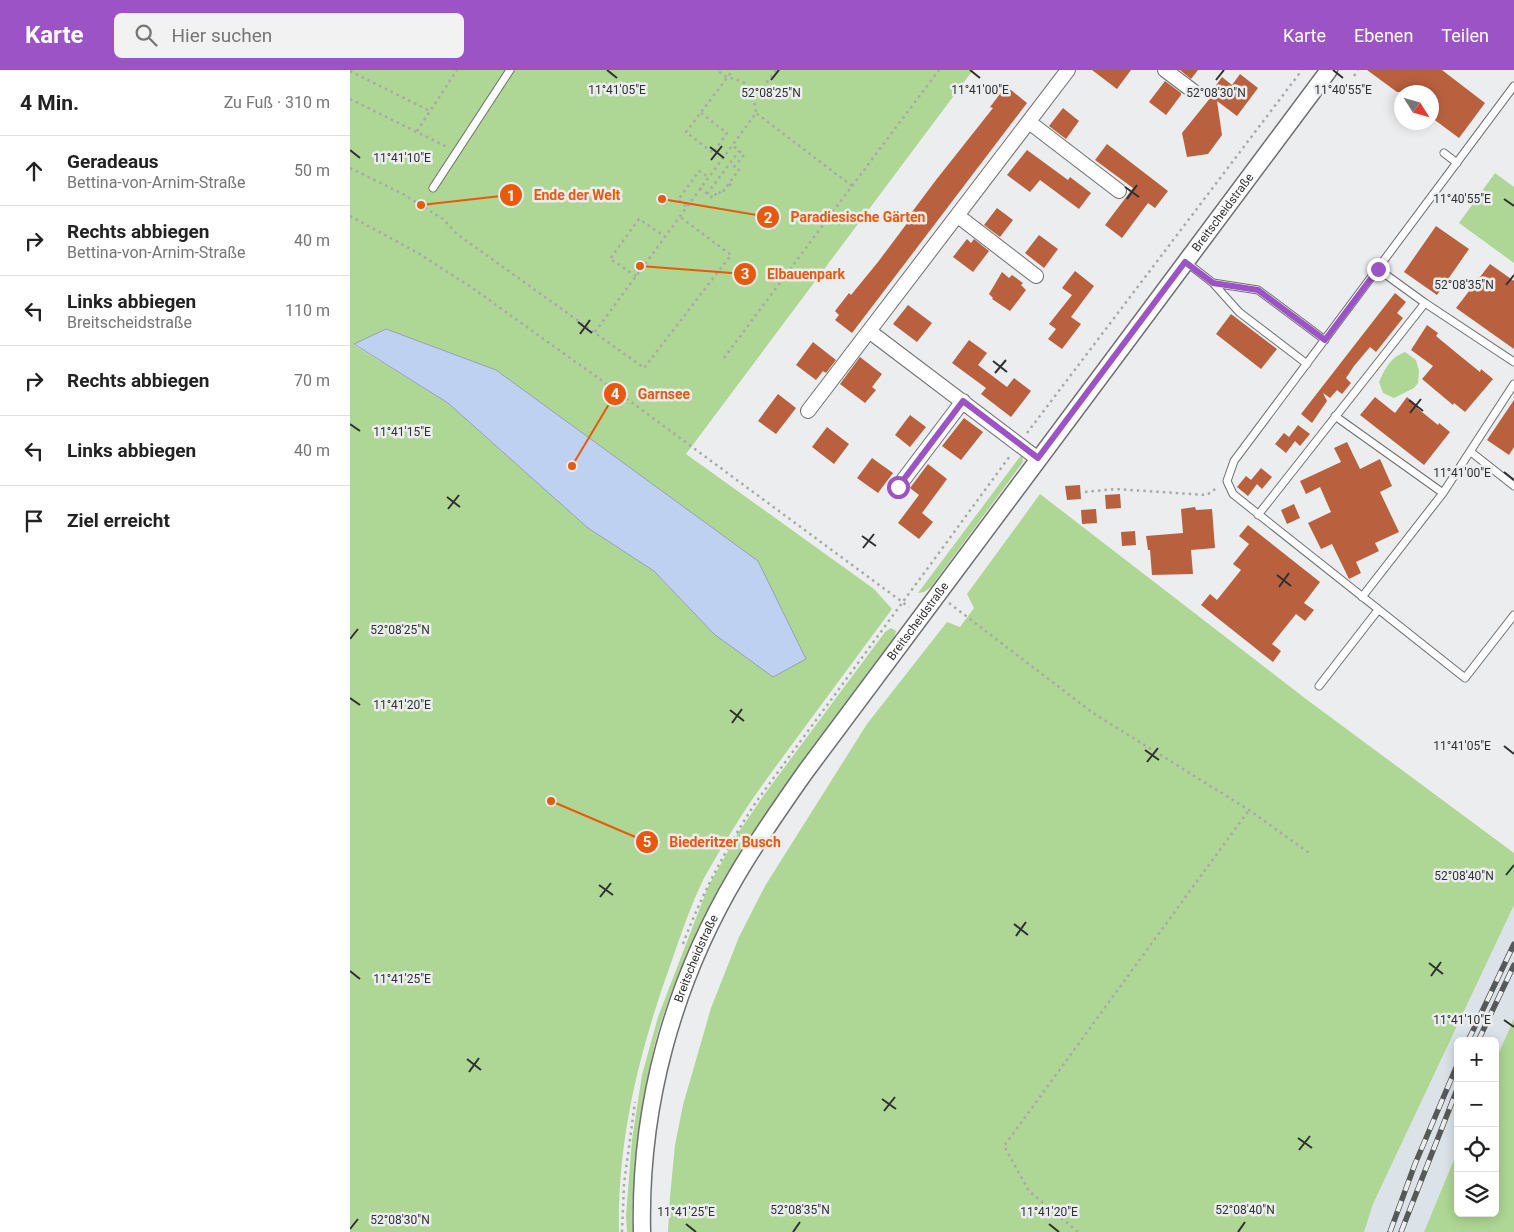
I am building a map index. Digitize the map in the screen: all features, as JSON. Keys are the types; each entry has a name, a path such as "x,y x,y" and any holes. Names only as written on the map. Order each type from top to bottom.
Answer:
{"street":[{"path":"808,411 1068,70"},
{"path":"1165,70 1193,90"},
{"name":"Breitscheidstraße","path":"642,1232 643,1165 652,1098 664,1046 674,1013 701,943 736,875 806,771 1329,70"},
{"path":"1030,122 1119,191"},
{"path":"958,216 1036,276"},
{"path":"869,331 1038,458"},
{"path":"898,487 963,401"}],"lane":[{"path":"433,188 510,70"},
{"path":"1514,86 1234,461 1227,481 1233,494 1258,515 1465,678 1514,615"},
{"path":"1444,153 1457,163"},
{"path":"1185,262 1213,283 1239,312 1307,364"},
{"path":"1378,269 1425,303 1514,362"},
{"path":"1213,283 1258,290 1325,340"},
{"path":"1258,515 1425,303"},
{"path":"1362,597 1443,493 1514,384"},
{"path":"1335,416 1443,493"},
{"path":"1471,452 1514,486"},
{"path":"1319,686 1378,610"}],"path":[{"path":"417,131 457,70"},
{"path":"595,332 756,113 753,90 744,82 728,77 717,70"},
{"path":"701,113 728,133 713,153 686,132 733,70"},
{"path":"755,98 776,70"},
{"path":"724,358 939,70"},
{"name":"Breitscheidstraße","path":"895,612 1019,443 1302,70"},
{"path":"1354,76 1358,70"},
{"path":"350,71 430,111"},
{"path":"350,99 457,152"},
{"path":"756,113 852,186"},
{"path":"700,188 713,198 718,191 721,194 729,184 739,170 734,167 744,154 732,145"},
{"path":"707,194 739,151"},
{"path":"350,168 403,194 443,218 457,234 644,368 731,255 679,216"},
{"path":"686,206 678,200 699,171 708,177"},
{"path":"729,184 733,187"},
{"path":"350,216 418,252 479,292 894,596"},
{"path":"636,276 610,259 639,219 664,236"},
{"path":"1085,492 1115,489 1206,496 1227,481"},
{"path":"938,594 1093,712 1249,810 1309,854"},
{"path":"1078,1232 1029,1191 1004,1146 1249,810"}],"shaded area":[{"path":"1514,905 1514,1018 1499,1053 1499,1037 1454,1037 1454,1160 1424,1232 1364,1232 1373,1204"}],"green space":[{"path":"350,70 973,70 686,454 874,589 892,609 757,793 727,839 699,888 682,930 640,1061 626,1129 619,1197 619,1232 350,1232","holes":["386,329 496,370 758,561 714,634 654,571 588,528 448,403 354,345"]},
{"path":"1495,173 1514,187 1514,263 1459,223"},
{"path":"1405,352 1416,360 1419,371 1418,383 1414,388 1394,398 1383,393 1379,382 1389,364"},
{"path":"1022,454 1023,462 931,587 924,592 918,593"},
{"path":"1040,494 1306,699 1514,853 1514,905 1373,1204 1364,1232 668,1232 675,1145 683,1105 711,1008 739,937 765,886 867,724 947,622 960,627 974,608 967,594"},
{"path":"891,628 896,631 894,639 794,774 733,867 706,916 682,967 662,1019 652,1057 636,1163 633,1191 633,1232 627,1232 626,1216 632,1140 642,1075 658,1017 708,887 738,833 764,795 885,632"},
{"path":"1514,1018 1514,1232 1424,1232 1454,1160 1454,1217 1499,1217 1499,1053"}],"water":[{"path":"386,329 496,370 758,561 806,659 773,677 714,634 654,571 588,528 448,403 354,344"}],"building":[{"path":"1092,70 1131,70 1117,89"},
{"path":"1180,70 1198,70 1191,79"},
{"path":"1367,70 1442,70 1485,103 1459,138 1439,123 1439,85 1394,85 1394,90"},
{"path":"1240,74 1258,88 1237,116 1217,101 1222,135 1208,154 1187,157 1182,133 1211,97 1209,95 1222,77 1232,85"},
{"path":"1165,81 1181,93 1166,115 1149,102"},
{"path":"1006,86 1027,103 852,333 835,320 839,315 835,311 878,262 914,214 912,212 993,108 990,107"},
{"path":"1063,108 1079,121 1066,139 1049,126"},
{"path":"1107,144 1168,191 1155,208 1148,203 1122,238 1105,225 1133,188 1095,160"},
{"path":"1027,150 1068,180 1070,177 1091,193 1079,209 1040,180 1030,192 1007,175"},
{"path":"997,208 1013,220 1000,237 984,225"},
{"path":"1436,226 1469,249 1437,295 1404,272"},
{"path":"1039,235 1058,249 1044,268 1025,253"},
{"path":"967,239 971,243 974,239 989,251 973,272 953,257"},
{"path":"1490,264 1514,281 1514,349 1456,308"},
{"path":"1075,271 1094,286 1071,317 1081,324 1062,349 1048,339 1056,329 1049,324 1072,295 1062,288"},
{"path":"1002,272 1009,278 1012,275 1023,283 1021,285 1026,290 1010,311 992,299 989,294"},
{"path":"1395,293 1406,302 1397,313 1403,318 1376,352 1370,347 1354,366 1346,378 1351,383 1342,394 1337,390 1330,398 1323,393 1327,401 1312,423 1301,414"},
{"path":"908,305 932,323 917,342 893,324"},
{"path":"1231,314 1277,349 1261,369 1216,334"},
{"path":"1427,325 1438,333 1436,336 1459,355 1480,372 1481,369 1493,379 1465,412 1454,403 1453,405 1422,379 1433,366 1411,350"},
{"path":"969,340 987,353 978,365 1007,387 1014,378 1031,391 1011,417 981,394 986,388 952,363"},
{"path":"813,342 836,360 826,373 823,371 816,380 796,365"},
{"path":"860,357 882,374 872,387 876,390 865,403 840,384"},
{"path":"778,394 796,408 776,434 758,421"},
{"path":"1375,397 1395,413 1407,397 1418,406 1417,408 1450,432 1424,465 1360,415"},
{"path":"1514,400 1514,447 1509,455 1487,440"},
{"path":"910,415 926,427 910,447 895,435"},
{"path":"964,418 983,432 961,460 942,446"},
{"path":"1298,425 1310,434 1300,446 1295,441 1286,453 1275,444 1284,433 1289,437"},
{"path":"827,427 849,444 834,464 812,447"},
{"path":"1347,442 1360,469 1380,459 1392,486 1380,492 1399,532 1375,543 1379,551 1356,562 1361,573 1349,579 1332,544 1321,549 1308,523 1331,512 1320,487 1306,494 1300,481 1341,462 1334,448"},
{"path":"872,458 893,473 878,493 857,478"},
{"path":"928,464 947,479 922,513 933,522 919,539 898,523 919,495 910,488"},
{"path":"1261,468 1272,477 1262,489 1257,484 1248,496 1237,487 1246,476 1251,480"},
{"path":"1080,485 1081,499 1067,500 1065,486"},
{"path":"1120,494 1121,508 1106,509 1105,495"},
{"path":"1294,504 1300,518 1287,524 1281,510"},
{"path":"1195,507 1196,510 1212,509 1215,548 1191,550 1193,574 1152,575 1150,550 1148,550 1146,536 1183,533 1181,509"},
{"path":"1096,509 1097,523 1082,524 1081,510"},
{"path":"1248,525 1320,582 1304,603 1314,610 1305,621 1296,614 1272,644 1281,651 1273,662 1201,605 1210,594 1217,600 1241,570 1233,564 1249,544 1239,536"},
{"path":"1135,531 1136,545 1122,546 1121,532"}],"railway":[{"path":"1470,1037 1514,944"},
{"path":"1480,1037 1514,965"},
{"path":"1390,1232 1415,1164 1454,1072"},
{"path":"1401,1232 1454,1097"}],"place":[{"name":"Paradiesische Gärten","path":"662,199"},
{"name":"Ende der Welt","path":"421,205"},
{"name":"Elbauenpark","path":"640,266"},
{"name":"Garnsee","path":"572,466"},
{"name":"Biederitzer Busch","path":"551,801"}],"route":[{"path":"898,487 963,401 1038,458 1185,262 1213,283 1258,290 1325,340 1378,269"}]}
